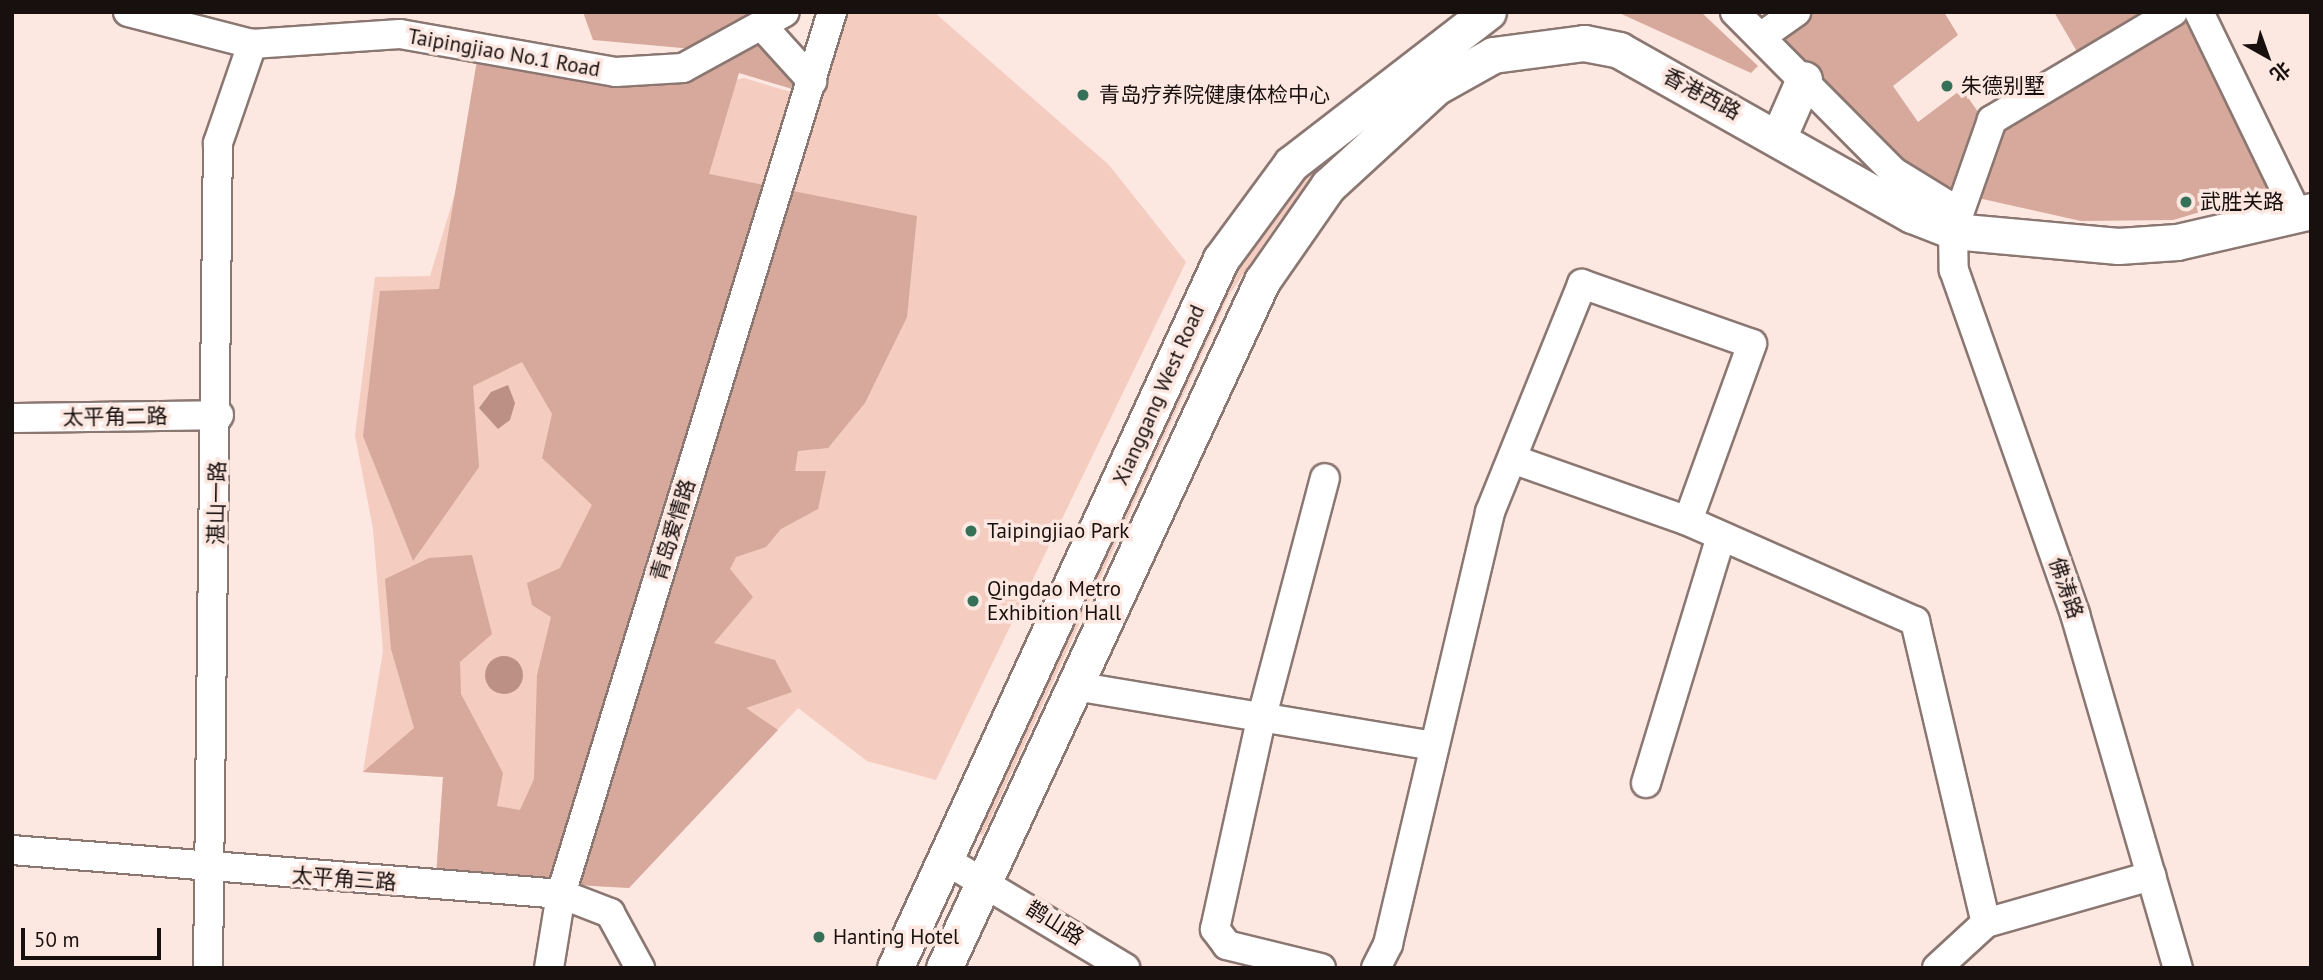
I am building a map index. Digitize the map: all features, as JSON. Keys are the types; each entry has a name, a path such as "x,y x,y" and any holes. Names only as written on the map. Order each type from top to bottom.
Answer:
{"main road":[{"name":"Xianggang West Road","path":"895,968 947,861 1221,259 1291,164 1488,12"},
{"name":"香港西路","path":"1075,686 1262,281 1328,186 1436,87 1493,54 1584,43 1619,50 1779,136 1912,215 1956,222"},
{"path":"1779,136 1804,79"},
{"path":"1956,222 2119,246 2177,242 2303,211"},
{"path":"944,968 1075,686"}],"street":[{"name":"Taipingjiao No.1 Road","path":"128,12 251,44 400,34 616,72 683,68 775,20"},
{"name":"青岛爱情路","path":"549,968 561,894 832,12"},
{"path":"1735,12 1762,36 1894,172 1956,222 1992,120 2173,12"},
{"path":"1762,36 1796,12"},
{"path":"2199,12 2303,211"},
{"path":"775,20 812,81"},
{"name":"湛山一路","path":"208,968 219,415 218,143 251,44"},
{"name":"佛涛路","path":"1956,222 1954,270 2075,614 2178,968"},
{"path":"1376,968 1388,944 1432,746 1490,512 1515,460 1582,284 1752,344 1688,521"},
{"name":"太平角二路","path":"12,418 219,415"},
{"path":"1515,460 1688,521 1720,540 1915,621 1986,923"},
{"path":"1321,968 1227,945 1216,929 1261,720 1325,478"},
{"path":"1646,783 1720,540"},
{"path":"1075,686 1261,720 1432,746"},
{"name":"太平角三路","path":"12,850 210,869 561,894 610,913 640,968"},
{"name":"鹊山路","path":"947,861 985,880 1125,968"},
{"path":"1937,968 1986,923 2151,876"}],"shaded area":[{"path":"583,12 766,12 693,49 593,40"},
{"name":"Taipingjiao Park","path":"843,12 934,12 1109,165 1186,262 936,780 867,761 798,708 629,888 436,877 443,777 363,772 383,651 373,529 355,435 375,277 430,276 492,71 669,95 744,78 794,93"},
{"path":"1617,12 1701,12 1758,66 1751,73"},
{"path":"1809,12 1944,12 1958,35 1893,86 1918,122 1962,89 1983,119 1954,197 1889,162 1773,37"},
{"path":"2054,12 2152,12 2079,55"},
{"path":"2188,12 2278,189 2173,220 2081,221 1969,196 2000,123"},
{"path":"762,43 801,79 799,91 739,73 709,174 917,216 907,317 865,403 828,448 798,451 795,471 826,471 818,509 781,529 766,547 736,557 730,569 753,597 714,643 775,660 792,692 746,708 778,730 629,888 436,877 443,777 363,772 414,728 391,649 385,579 429,558 472,555 492,634 460,662 461,694 503,773 497,806 520,810 534,779 537,675 551,617 532,605 527,583 560,568 592,505 542,458 552,414 522,362 473,386 479,467 413,561 363,436 380,291 439,289 477,60 679,79"},
{"path":"1391,111 1338,156 1279,221 1229,295 983,835 971,832 1217,291 1270,213 1331,146"},
{"path":"508,385 515,403 510,420 498,429 479,408 491,392"},
{"path":"504,656 517,662 523,675 517,688 504,694 491,688 485,675 491,662"}],"place":[{"name":"朱德别墅","path":"1947,86"},
{"name":"青岛疗养院健康体检中心","path":"1083,95"},
{"name":"武胜关路","path":"2186,202"},
{"name":"Taipingjiao Park","path":"971,531"},
{"name":"Qingdao Metro Exhibition Hall","path":"973,601"},
{"name":"Hanting Hotel","path":"819,937"}]}
